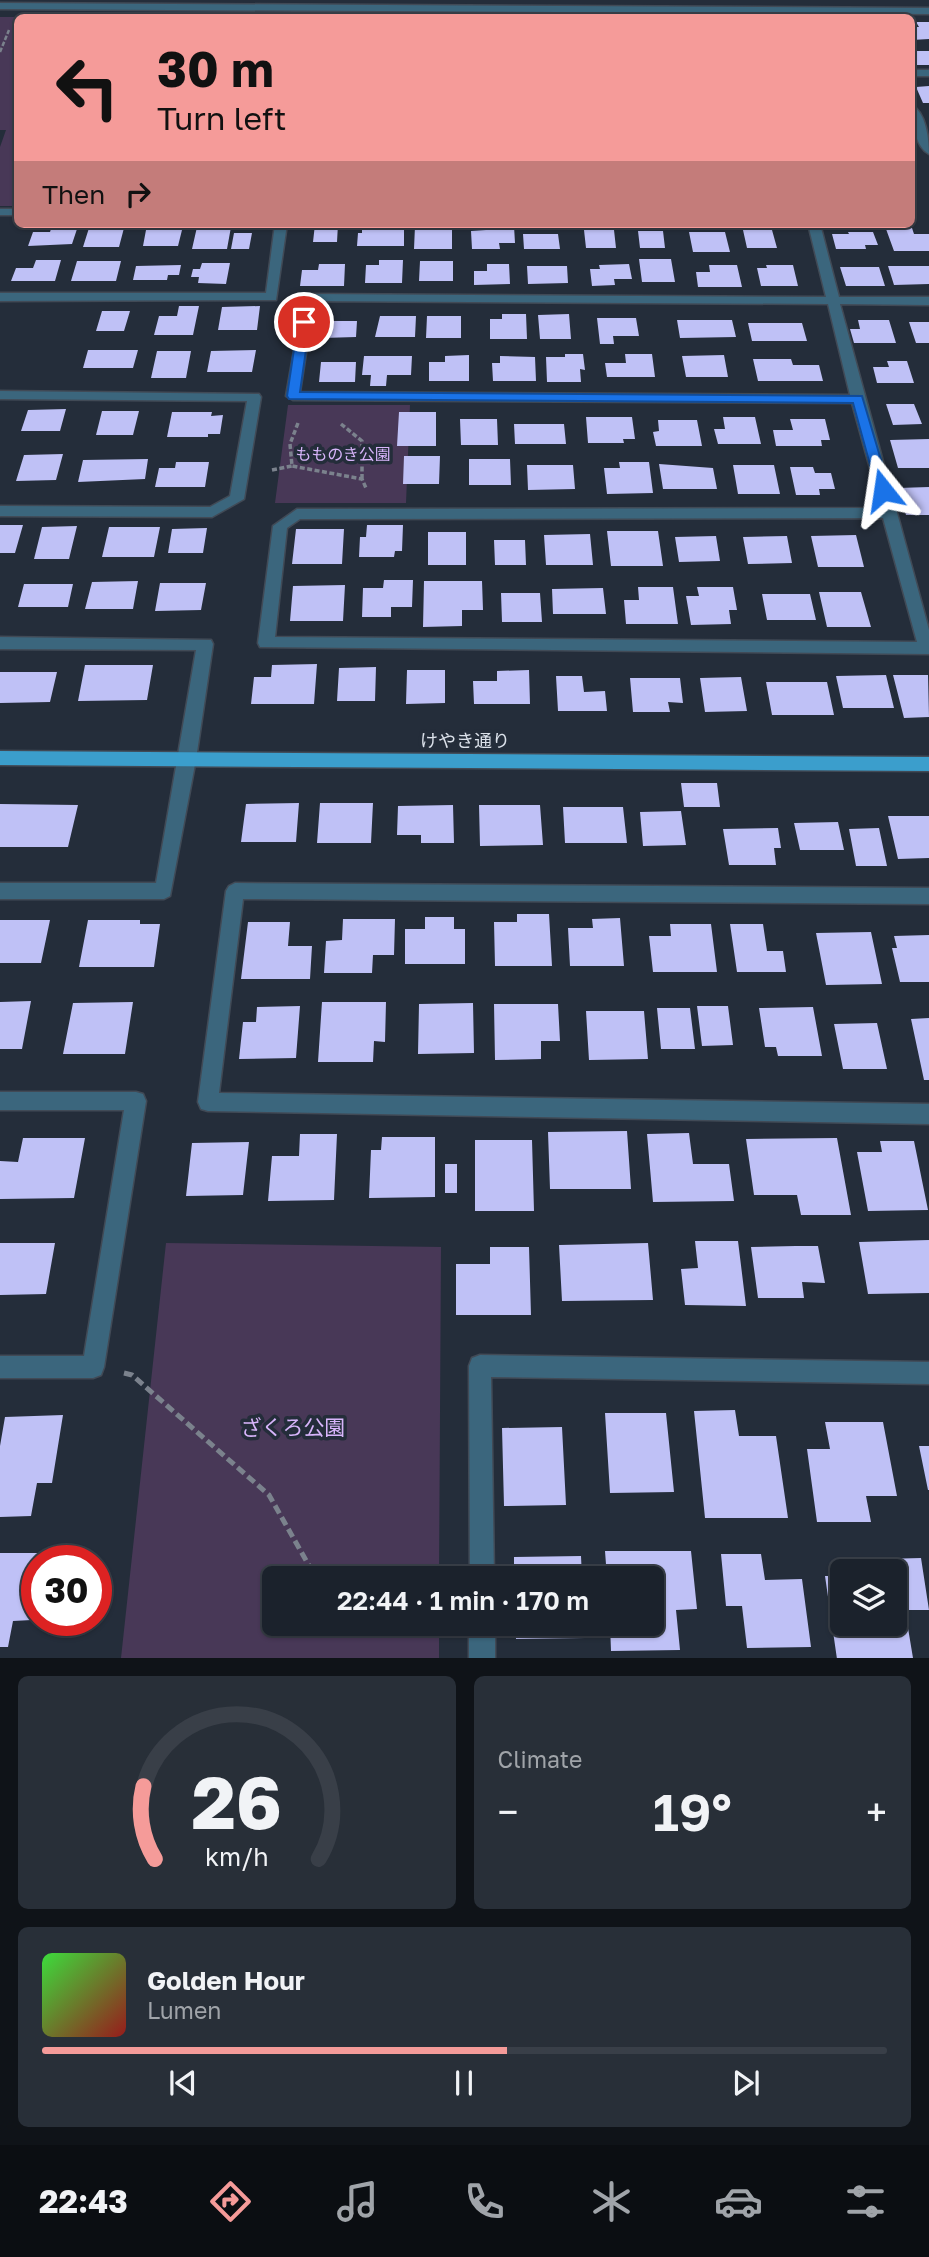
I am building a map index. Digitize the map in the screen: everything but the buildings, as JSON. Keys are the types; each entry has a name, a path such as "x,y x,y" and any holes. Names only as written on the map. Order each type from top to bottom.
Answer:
{"main road":[{"name":"けやき通り","path":"0,758 929,764"}],"street":[{"path":"0,6 326,4 929,10"},
{"path":"915,116 929,151"},
{"path":"0,297 272,297 281,228"},
{"path":"815,228 858,399 928,648 266,643 280,526 298,514 890,513"},
{"path":"858,399 293,396 308,297 929,301"},
{"path":"0,395 254,397 237,499 212,512 0,511"},
{"path":"0,643 205,644 164,891 0,891"},
{"path":"929,895 235,891 208,1102 929,1114"},
{"path":"0,1101 136,1101 93,1367 0,1367"},
{"path":"482,1566 480,1366 929,1373"},
{"path":"482,1636 482,1658"}],"path":[{"path":"285,420 310,422"},
{"path":"292,466 288,455 289,439 299,423"},
{"path":"330,423 339,423 362,441 362,479 370,499 369,514"},
{"path":"265,471 292,466 310,473 348,474 362,479"},
{"path":"93,1367 132,1375 269,1495 309,1566"}],"green space":[{"path":"0,17 14,17 14,206 0,206 0,147 6,130 0,130"},
{"name":"もものき公園","path":"288,405 410,405 406,503 275,503"},
{"name":"ざくろ公園","path":"166,1243 441,1247 439,1566 262,1566 262,1636 439,1636 439,1658 121,1658"}],"route":[{"path":"304,322 293,396 858,399 883,490"}]}
